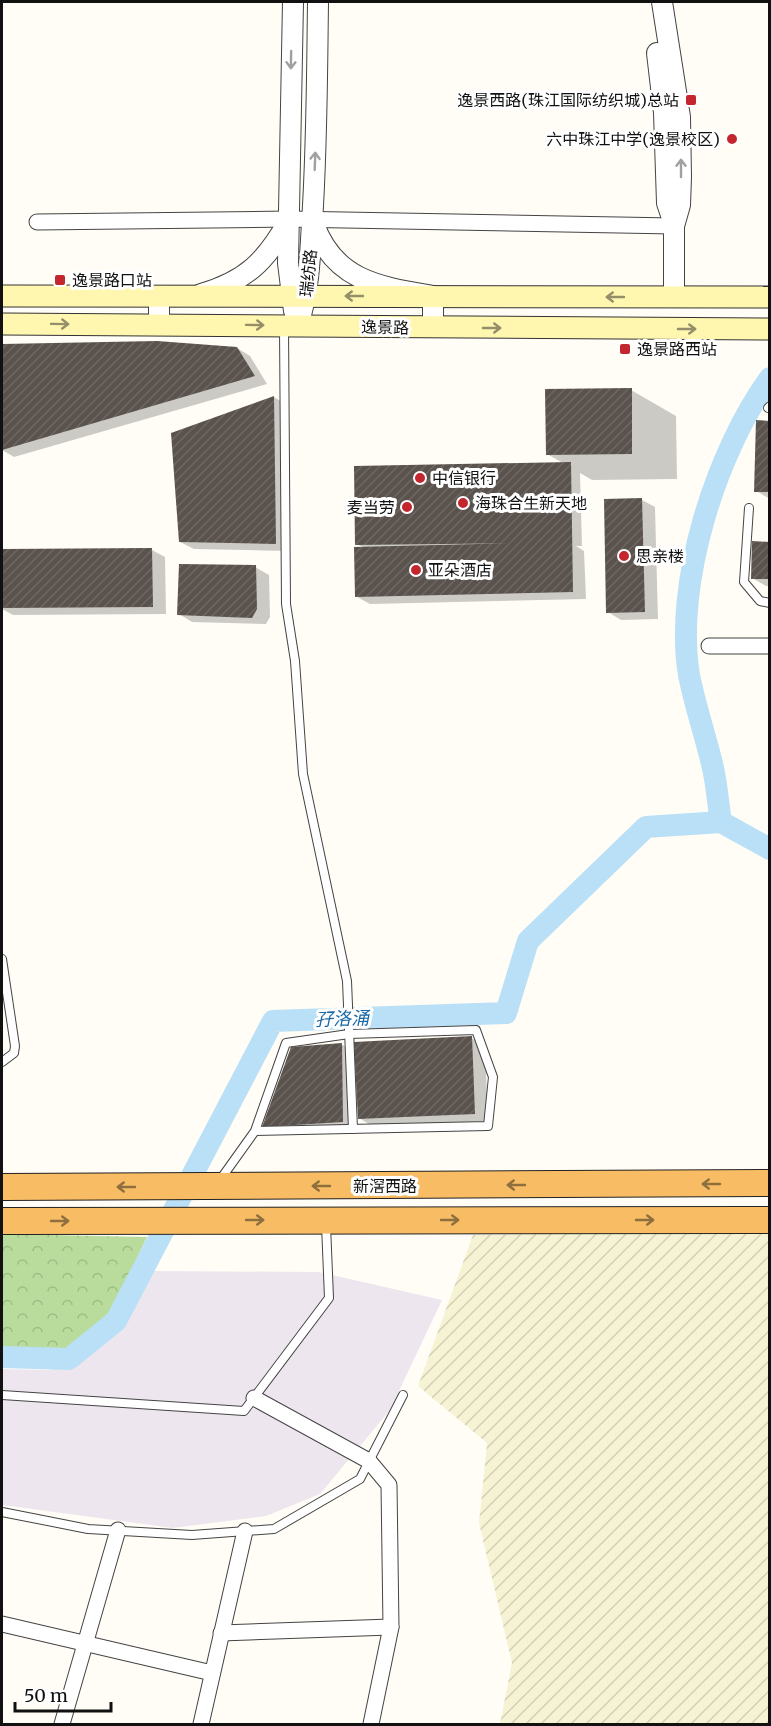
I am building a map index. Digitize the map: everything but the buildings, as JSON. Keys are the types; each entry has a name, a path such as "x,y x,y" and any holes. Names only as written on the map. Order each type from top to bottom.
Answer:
{"highway":[{"name":"新滘西路","path":"2,1187 770,1183"},
{"name":"新滘西路","path":"2,1221 770,1220"}],"main road":[{"name":"逸景路","path":"2,297 770,297"},
{"name":"逸景路","path":"2,324 770,329"}],"street":[{"path":"293,2 290,219 299,296"},
{"name":"瑞纺路","path":"291,326 299,296 312,219 318,2"},
{"path":"649,2 661,79 667,203 674,226"},
{"path":"662,2 680,117 680,205 674,226 674,297"},
{"path":"195,296 234,282 266,259 290,219"},
{"path":"312,219 321,243 340,266 361,279 384,287 433,296 433,327"},
{"path":"37,222 312,219 674,226"},
{"path":"159,296 159,325"},
{"path":"709,646 770,646"},
{"path":"254,1398 369,1461 389,1485 391,1627 371,1725"},
{"path":"62,1725 118,1530"},
{"path":"201,1725 245,1531"},
{"path":"2,1624 212,1673"},
{"path":"221,1633 391,1627"}],"lane":[{"path":"291,326 286,604 295,661 303,774 347,981 353,1129"},
{"path":"749,508 744,582 760,601 770,603"},
{"path":"2,959 15,1046 14,1053 2,1062"},
{"path":"216,1186 255,1131 286,1043 349,1034 476,1030 493,1077 488,1126 255,1131"},
{"path":"2,1395 244,1411 329,1298 326,1220"},
{"path":"2,1512 88,1528 192,1535 274,1528 360,1479 403,1395"}],"shaded area":[{"path":"769,1230 769,1724 500,1724 512,1663 479,1523 487,1443 418,1386 473,1235"},
{"path":"151,1271 319,1272 442,1300 390,1410 320,1494 266,1516 173,1528 2,1505 2,1369 50,1370 115,1331"}],"green space":[{"path":"2,1234 147,1237 109,1317 63,1350 2,1349"}],"waterway":[{"path":"721,822 713,768 689,675 686,639 688,601 694,561 717,480 750,408 770,378"},
{"name":"孖洛涌","path":"2,1357 69,1359 116,1321 273,1021 506,1013 528,941 646,827 721,822 770,849"}],"place":[{"name":"逸景西路(珠江国际纺织城)总站","path":"691,100"},
{"name":"六中珠江中学(逸景校区)","path":"732,139"},
{"name":"逸景路口站","path":"60,280"},
{"name":"逸景路西站","path":"625,349"},
{"name":"中信银行","path":"420,478"},
{"name":"海珠合生新天地","path":"463,503"},
{"name":"麦当劳","path":"407,507"},
{"name":"思亲楼","path":"624,556"},
{"name":"亚朵酒店","path":"416,570"}]}
